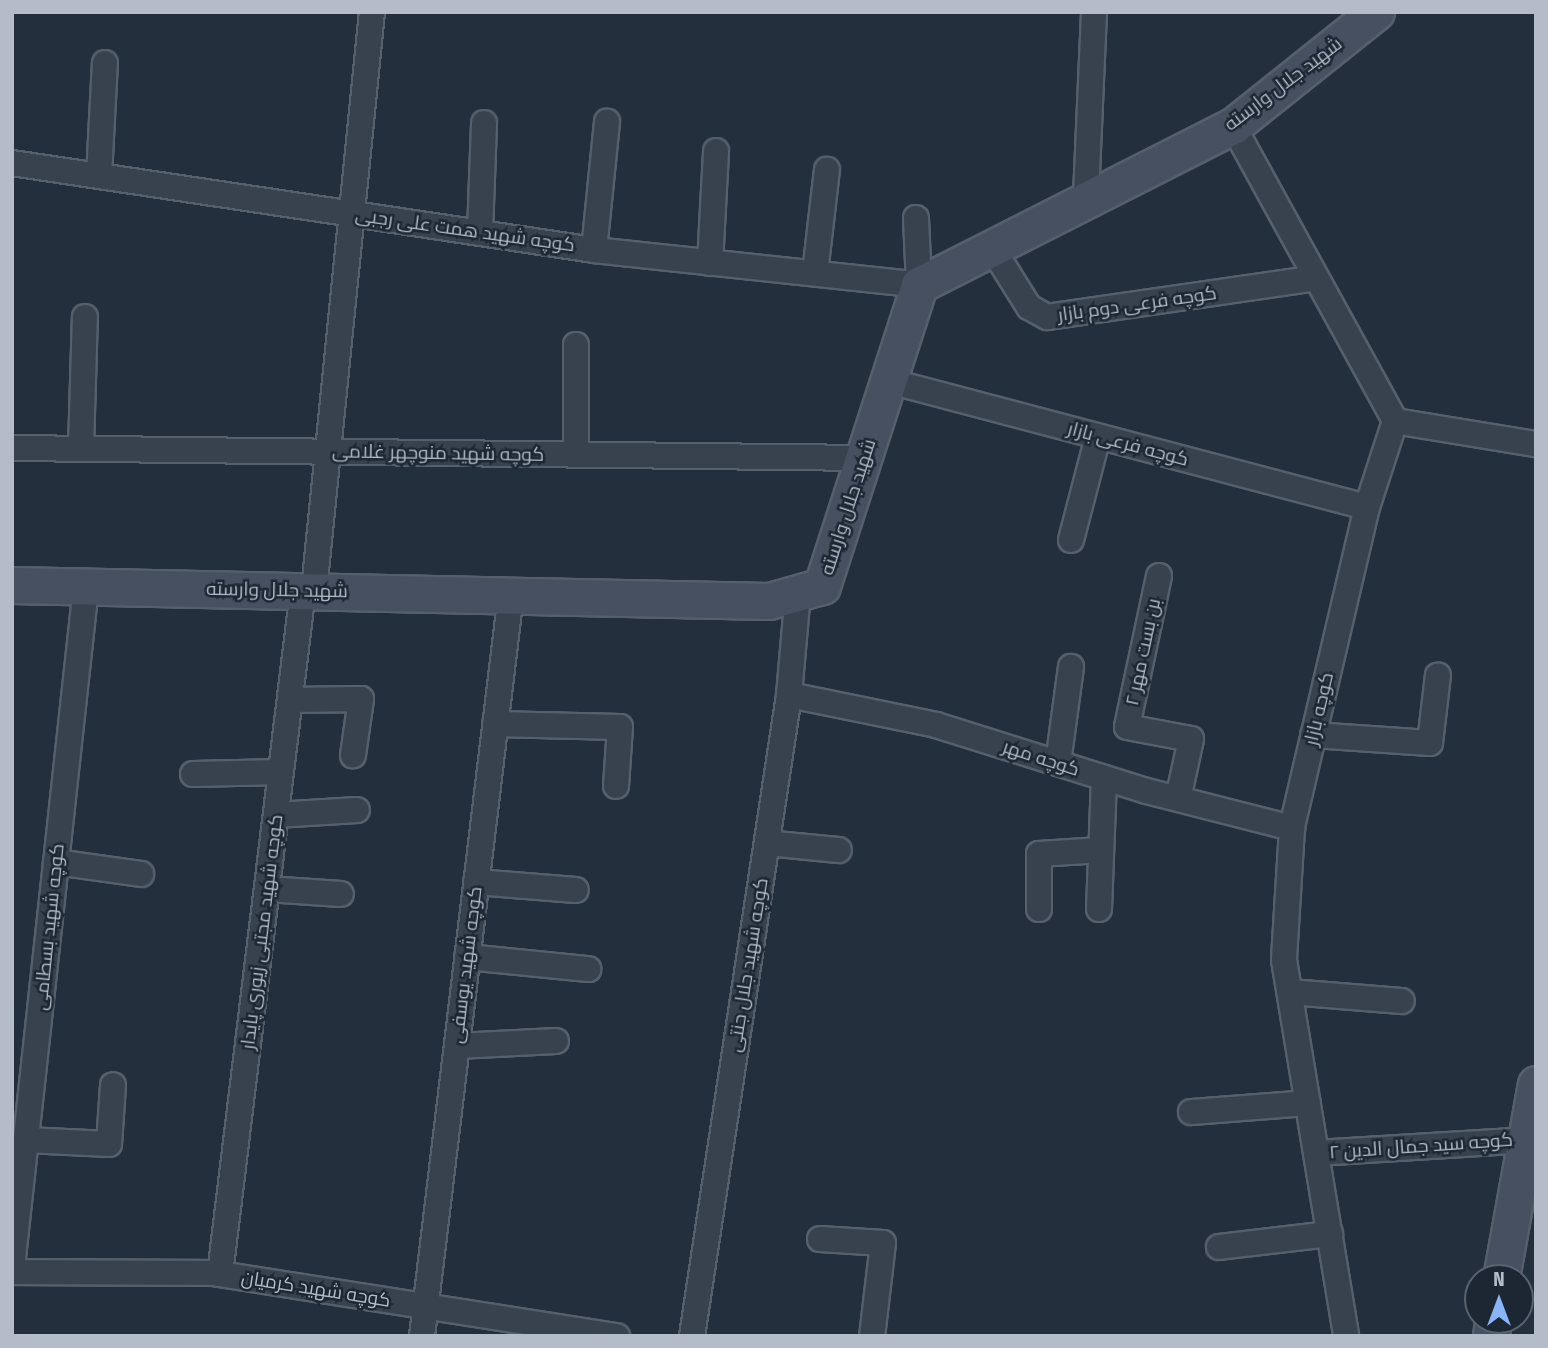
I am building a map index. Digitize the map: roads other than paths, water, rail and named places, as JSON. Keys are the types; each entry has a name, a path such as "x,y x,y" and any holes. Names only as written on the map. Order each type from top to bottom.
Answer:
{"street":[{"name":"کوچه شهید مجتبی زیوری پایدار","path":"220,1274 290,700 309,590 327,452 349,213 372,12"},
{"path":"1086,196 1094,12"},
{"name":"شهید جلال وارسته","path":"12,585 769,601 822,586 919,285 1086,196 1233,126 1376,12"},
{"path":"99,176 105,63"},
{"path":"594,250 607,122"},
{"path":"481,233 484,123"},
{"path":"1233,126 1395,421 1536,444"},
{"path":"710,262 716,151"},
{"name":"کوچه شهید همت علی رجبی","path":"12,163 594,250 919,285"},
{"path":"815,273 828,170"},
{"path":"916,218 919,285"},
{"name":"کوچه فرعی دوم بازار","path":"992,248 1029,307 1047,317 1316,278"},
{"path":"81,449 85,317"},
{"path":"576,345 576,455"},
{"name":"کوچه فرعی بازار","path":"889,381 1367,507"},
{"name":"کوچه بازار","path":"1346,1336 1284,960 1292,828 1367,507 1395,421"},
{"path":"1071,540 1098,436"},
{"name":"کوچه شهید منوچهر غلامی","path":"12,448 864,458"},
{"name":"بن بست مهر ۲","path":"1159,576 1127,727 1191,738 1178,799"},
{"name":"کوچه شهید بسطامی","path":"12,1269 86,587"},
{"name":"کوچه شهید جلال جنتی","path":"692,1336 789,695 798,593"},
{"name":"کوچه شهید یوسفی","path":"422,1336 511,594"},
{"path":"1058,763 1071,667"},
{"path":"1313,736 1430,743 1438,675"},
{"name":"کوچه مهر","path":"789,695 936,724 1104,778 1292,828"},
{"path":"290,700 361,699 353,755"},
{"path":"495,723 620,727 616,786"},
{"path":"193,774 281,772"},
{"path":"1099,909 1104,778"},
{"path":"276,815 356,810"},
{"path":"767,843 839,850"},
{"path":"1039,909 1039,854 1101,850"},
{"path":"56,862 141,874"},
{"path":"476,882 576,890"},
{"path":"267,889 341,894"},
{"path":"467,957 588,969"},
{"path":"1290,992 1402,1001"},
{"path":"457,1046 556,1041"},
{"path":"26,1140 109,1144 113,1084"},
{"path":"1506,1264 1524,1212 1526,1140 1536,1084"},
{"path":"1191,1112 1308,1103"},
{"name":"کوچه سید جمال الدین ۲","path":"1316,1153 1526,1140"},
{"path":"1219,1247 1330,1234"},
{"path":"820,1239 883,1243 872,1336"},
{"name":"کوچه شهید کرمیان","path":"12,1269 220,1274 617,1336"}]}
